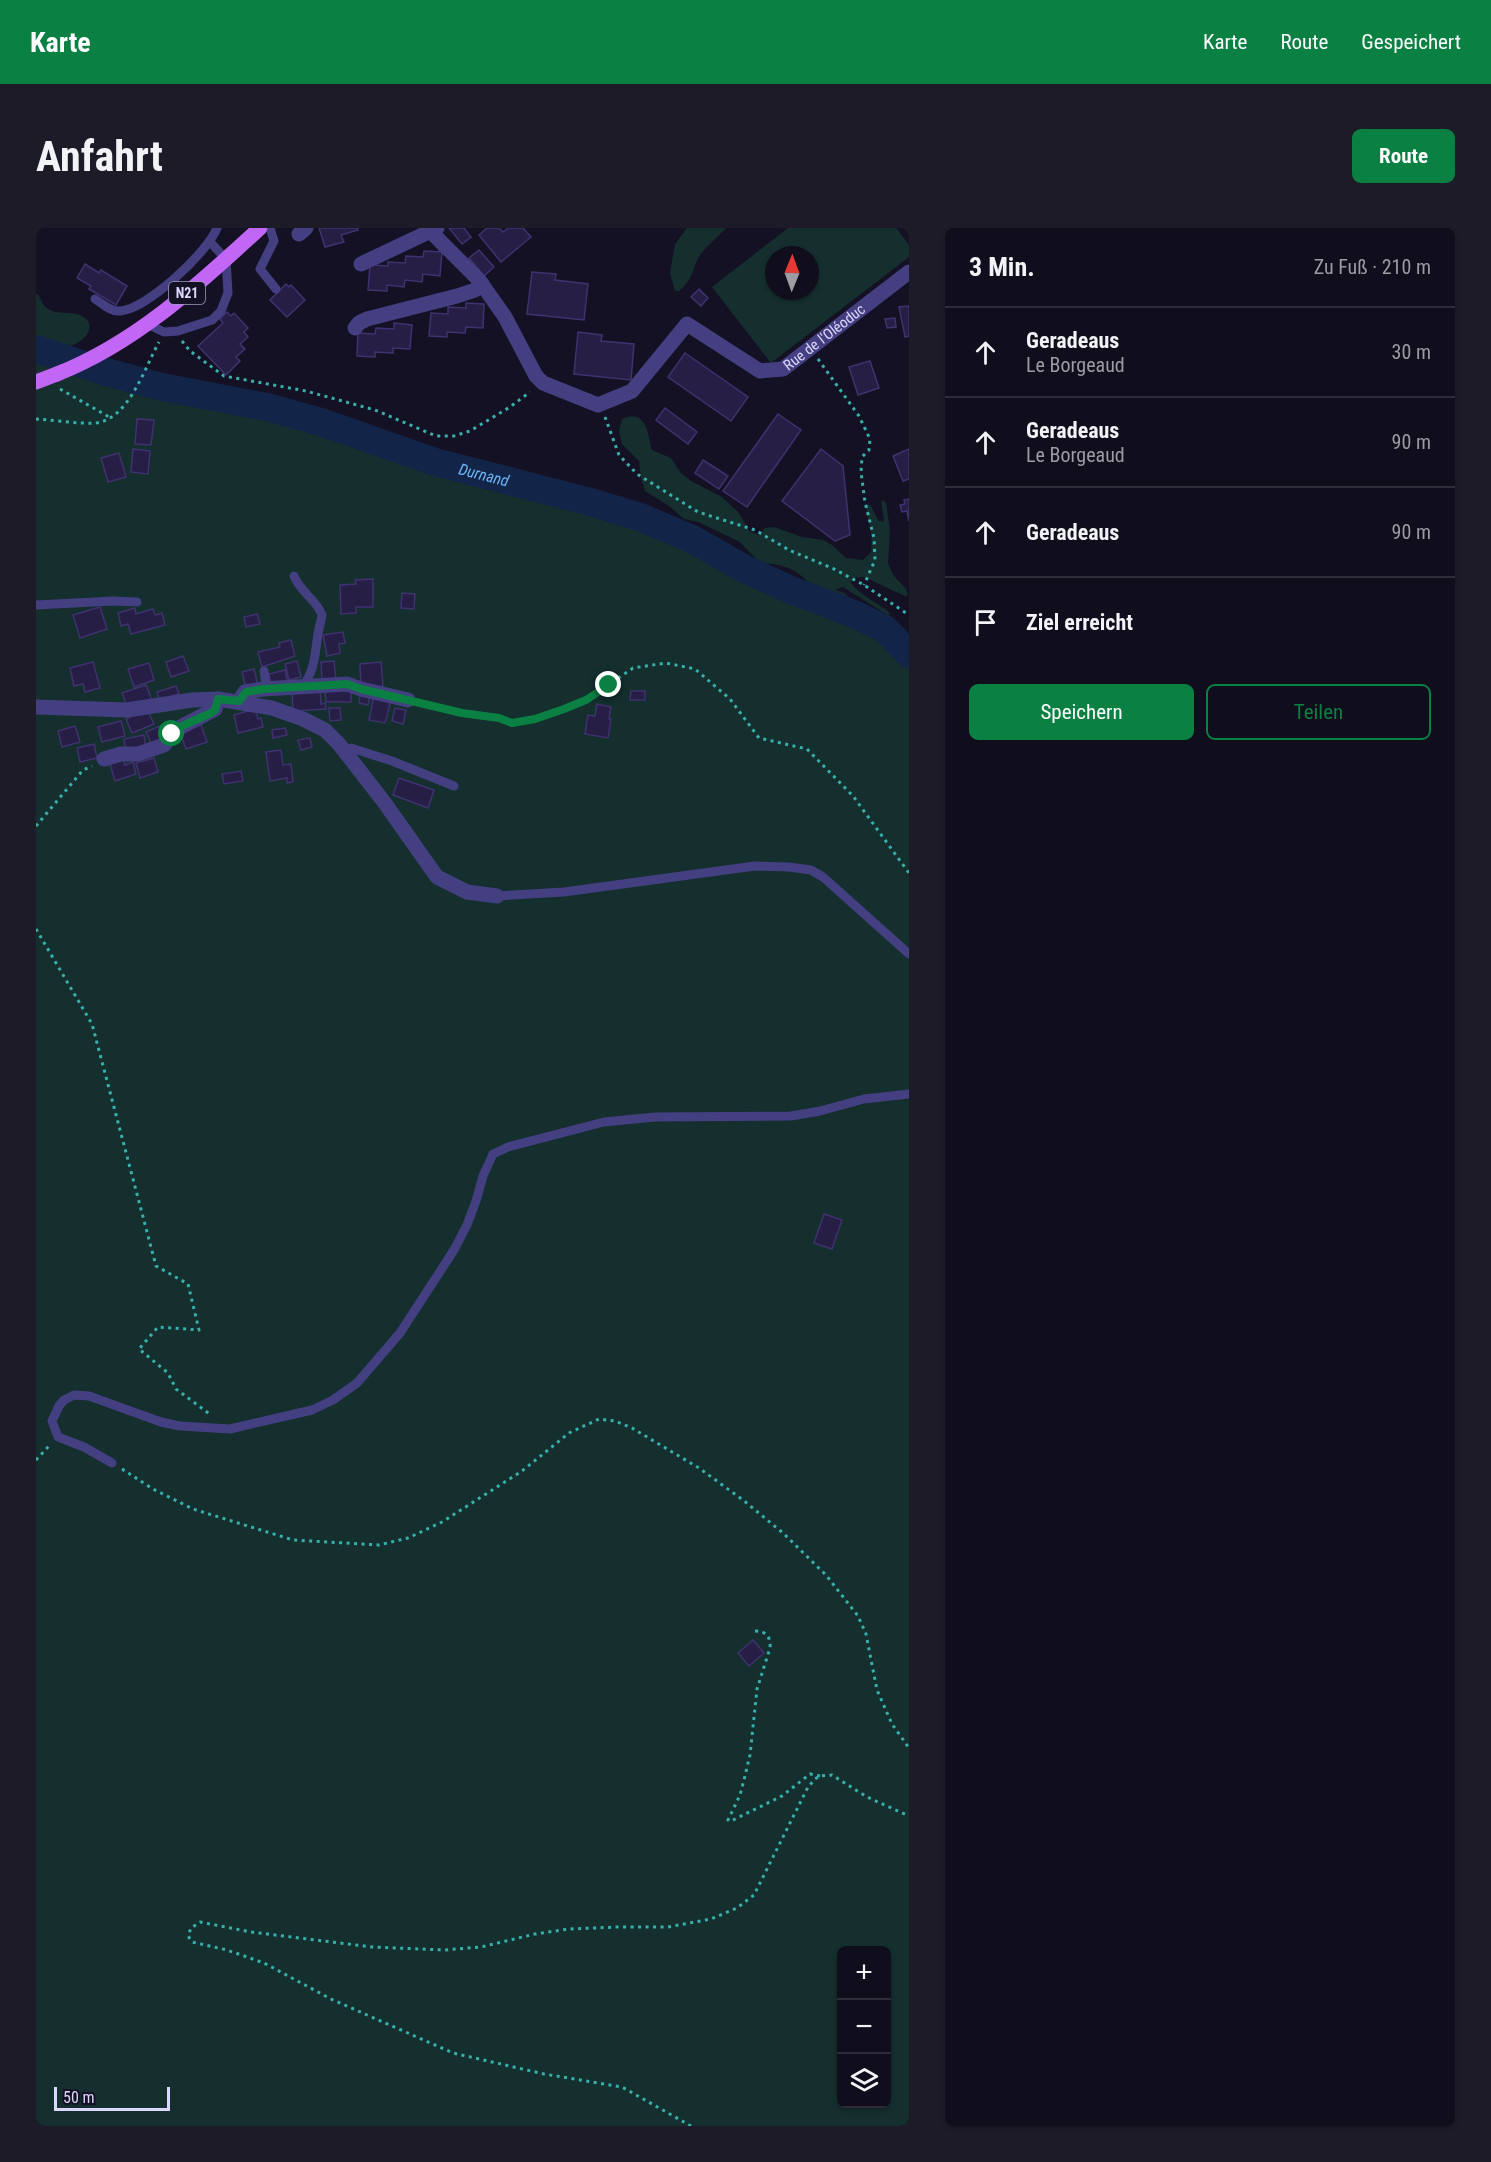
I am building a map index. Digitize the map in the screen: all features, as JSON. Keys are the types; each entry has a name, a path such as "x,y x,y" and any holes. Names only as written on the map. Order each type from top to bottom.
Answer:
{"main road":[{"name":"N21","path":"36,382 79,365 114,346 147,324 190,291 260,228"}],"street":[{"path":"361,264 432,229 481,282 505,317 536,376 543,383 598,405"},
{"name":"Rue de l'Oléoduc","path":"598,405 632,391 687,324 760,371 783,369 909,272"},
{"path":"355,328 367,319 475,290 481,282"},
{"path":"239,701 246,692 347,684 408,700"},
{"path":"104,759 121,754 138,754 165,745 175,730 215,710 218,699"},
{"path":"36,707 127,710 192,700 218,699 272,708 303,719 325,730 344,750 437,877 466,892 497,896"}],"lane":[{"path":"95,299 113,311 122,311 149,300 195,260 210,242 217,228"},
{"path":"270,228 274,241 260,269 276,289"},
{"path":"147,324 164,332 178,331 212,320 221,311 228,293 226,259 210,242"},
{"path":"294,576 299,587 316,604 322,615 314,662 309,679 303,686"},
{"path":"36,605 137,602"},
{"path":"264,671 267,689"},
{"path":"344,750 351,748 392,761 454,786"},
{"path":"497,896 564,892 754,866 811,870 824,877 909,954"},
{"path":"112,1463 84,1447 58,1437 52,1421 59,1406 74,1395 89,1396 160,1422 180,1426 230,1429 312,1410 333,1400 357,1383 400,1333 454,1250 467,1225 483,1176 493,1154 507,1146 604,1122 655,1117 791,1116 864,1099 909,1094"}],"path":[{"path":"178,331 186,348 224,376 306,391 375,410 436,436 454,436 482,426 543,383"},
{"path":"36,418 96,423 111,418 131,397 164,332"},
{"path":"810,348 859,416 870,439 869,450 862,457 861,472 865,502 874,538 875,560 864,585"},
{"path":"53,386 111,418"},
{"path":"598,405 619,455 637,474 698,512 755,530 789,550 864,585 909,615"},
{"path":"408,700 462,713 499,718 512,723 535,719 586,700 633,668 666,663 694,669 730,699 759,738 807,749 853,796 909,873"},
{"path":"36,826 83,770 104,759"},
{"path":"36,929 92,1024 156,1266 188,1284 199,1329 158,1327 139,1349 168,1373 176,1389 230,1429"},
{"path":"112,1463 153,1489 183,1504 231,1521 293,1540 379,1545 408,1538 442,1522 522,1471 570,1433 599,1419 615,1421 632,1428 699,1468 743,1500 783,1533 826,1575 858,1616 866,1634 877,1690 892,1724 909,1748"},
{"path":"36,1460 58,1437"},
{"path":"755,1631 761,1631 771,1641 757,1689 750,1755 744,1780 740,1795 728,1820 731,1821 782,1796 810,1774 832,1775 867,1797 909,1816"},
{"path":"691,2126 622,2088 544,2074 453,2053 395,2025 350,2008 264,1963 228,1950 201,1946 192,1942 188,1936 191,1928 200,1922 251,1932 372,1947 444,1950 481,1947 568,1929 668,1927 711,1919 737,1908 754,1895 808,1787 814,1779 820,1776"}],"green space":[{"path":"687,228 726,228 702,253 687,283 679,291 675,291 670,273 675,244"},
{"path":"788,228 896,228 909,245 909,257 771,363 712,287"},
{"path":"38,294 43,305 48,309 80,315 86,319 89,329 83,339 64,347 36,342 36,295"},
{"path":"36,351 51,360 110,376 113,374 120,376 121,379 198,400 256,403 391,437 428,462 655,509 752,569 809,584 799,574 788,568 760,563 740,542 698,522 684,519 669,506 645,491 639,461 622,444 619,430 622,419 630,416 641,420 645,425 652,450 671,458 680,472 691,481 722,497 739,513 749,531 759,535 765,528 774,527 802,537 823,540 846,558 863,560 871,552 866,507 868,504 871,506 878,520 883,522 881,502 883,500 886,503 890,530 888,563 893,575 906,589 908,595 905,596 864,577 852,578 851,583 855,588 890,613 889,616 843,587 835,590 845,593 909,664 909,2126 36,2126"}],"building":[{"path":"319,228 358,228 358,230 341,235 344,242 325,247"},
{"path":"449,228 464,228 471,237 462,244"},
{"path":"487,228 499,228 503,232 508,228 523,228 531,237 501,262 479,235"},
{"path":"479,250 494,267 484,276 469,258"},
{"path":"424,251 442,252 440,276 423,274 422,282 405,280 404,287 387,285 387,291 368,290 370,265 388,266 388,262 405,263 406,256 423,257"},
{"path":"85,264 99,273 101,270 127,286 116,305 89,289 91,286 77,278"},
{"path":"532,272 556,274 555,280 588,284 584,320 527,314"},
{"path":"286,284 289,287 291,285 305,300 287,317 270,300"},
{"path":"699,289 708,298 701,306 691,297"},
{"path":"466,303 484,304 483,328 466,327 465,333 447,332 447,337 429,336 431,313 448,314 448,307 466,308"},
{"path":"909,306 909,336 905,337 899,307"},
{"path":"227,312 231,316 234,313 248,328 244,332 248,337 240,344 245,349 236,357 240,361 226,375 198,346 223,323 220,319"},
{"path":"895,318 896,327 887,328 885,319"},
{"path":"394,323 412,325 410,349 393,348 393,353 375,352 375,357 357,356 358,333 375,334 376,328 394,329"},
{"path":"578,332 602,335 601,341 634,344 631,380 574,374"},
{"path":"685,353 748,397 731,421 668,377"},
{"path":"870,361 879,388 858,395 849,367"},
{"path":"665,408 697,432 688,444 656,420"},
{"path":"778,414 801,430 747,507 723,491"},
{"path":"137,419 154,420 151,445 135,444"},
{"path":"133,449 150,451 148,474 131,472"},
{"path":"821,449 843,466 850,535 835,541 782,501"},
{"path":"909,449 909,479 903,481 893,456"},
{"path":"119,453 126,477 108,482 101,458"},
{"path":"703,460 728,476 719,489 695,473"},
{"path":"909,499 909,521 907,511 902,512 900,505 905,504 904,500"},
{"path":"373,579 373,607 356,607 356,613 341,614 340,585 356,584 355,580"},
{"path":"402,593 415,594 414,609 401,608"},
{"path":"100,607 107,629 80,638 73,615"},
{"path":"135,608 136,614 153,609 155,615 162,613 165,625 131,634 128,624 121,626 118,613"},
{"path":"257,614 260,624 246,627 244,617"},
{"path":"343,632 345,643 339,644 340,653 327,656 323,635"},
{"path":"291,640 295,656 262,667 258,652 280,647 279,643"},
{"path":"183,656 189,671 171,677 166,662"},
{"path":"297,661 301,677 289,680 285,664"},
{"path":"334,661 336,680 322,681 321,662"},
{"path":"93,662 100,688 85,692 83,684 74,686 70,668"},
{"path":"381,662 383,686 361,687 360,664"},
{"path":"149,663 154,680 134,687 128,669"},
{"path":"254,669 258,686 246,689 242,672"},
{"path":"285,670 288,683 271,686 269,674"},
{"path":"146,685 152,701 128,709 122,693"},
{"path":"176,686 179,694 159,700 157,692"},
{"path":"351,687 351,702 326,702 325,689"},
{"path":"320,689 321,704 325,703 326,709 293,711 292,690"},
{"path":"631,691 645,691 645,700 630,700"},
{"path":"360,694 370,695 368,705 359,703"},
{"path":"374,696 391,700 385,723 369,720"},
{"path":"597,704 611,707 608,738 585,734 588,715 595,716"},
{"path":"329,708 340,708 341,720 330,721"},
{"path":"395,708 406,710 403,724 392,721"},
{"path":"147,709 154,724 132,733 126,719"},
{"path":"255,709 258,719 261,718 263,727 238,733 234,715"},
{"path":"121,721 125,736 102,742 98,727"},
{"path":"201,725 207,742 186,749 180,732"},
{"path":"75,726 80,742 62,747 58,731"},
{"path":"160,726 167,740 153,747 146,732"},
{"path":"285,728 287,735 273,738 272,730"},
{"path":"144,735 146,748 126,752 124,739"},
{"path":"310,738 312,747 301,750 298,740"},
{"path":"94,744 97,758 80,762 77,748"},
{"path":"281,750 283,765 291,764 293,782 287,783 287,778 270,781 266,752"},
{"path":"122,757 125,765 133,762 136,774 115,781 109,761"},
{"path":"154,758 158,772 140,778 136,763"},
{"path":"241,771 243,781 224,784 222,774"},
{"path":"399,778 434,790 428,808 393,795"},
{"path":"824,1214 842,1220 832,1249 814,1243"},
{"path":"753,1640 764,1653 749,1666 738,1653"}],"waterway":[{"name":"Durnand","path":"36,349 106,372 162,387 267,407 321,422 435,462 640,517 692,539 745,569 885,629 909,654"}],"route":[{"path":"172,734 182,726 215,710 218,699 239,701 246,692 263,689 347,684 462,713 499,718 512,723 535,719 564,709 586,700 609,685"}]}
